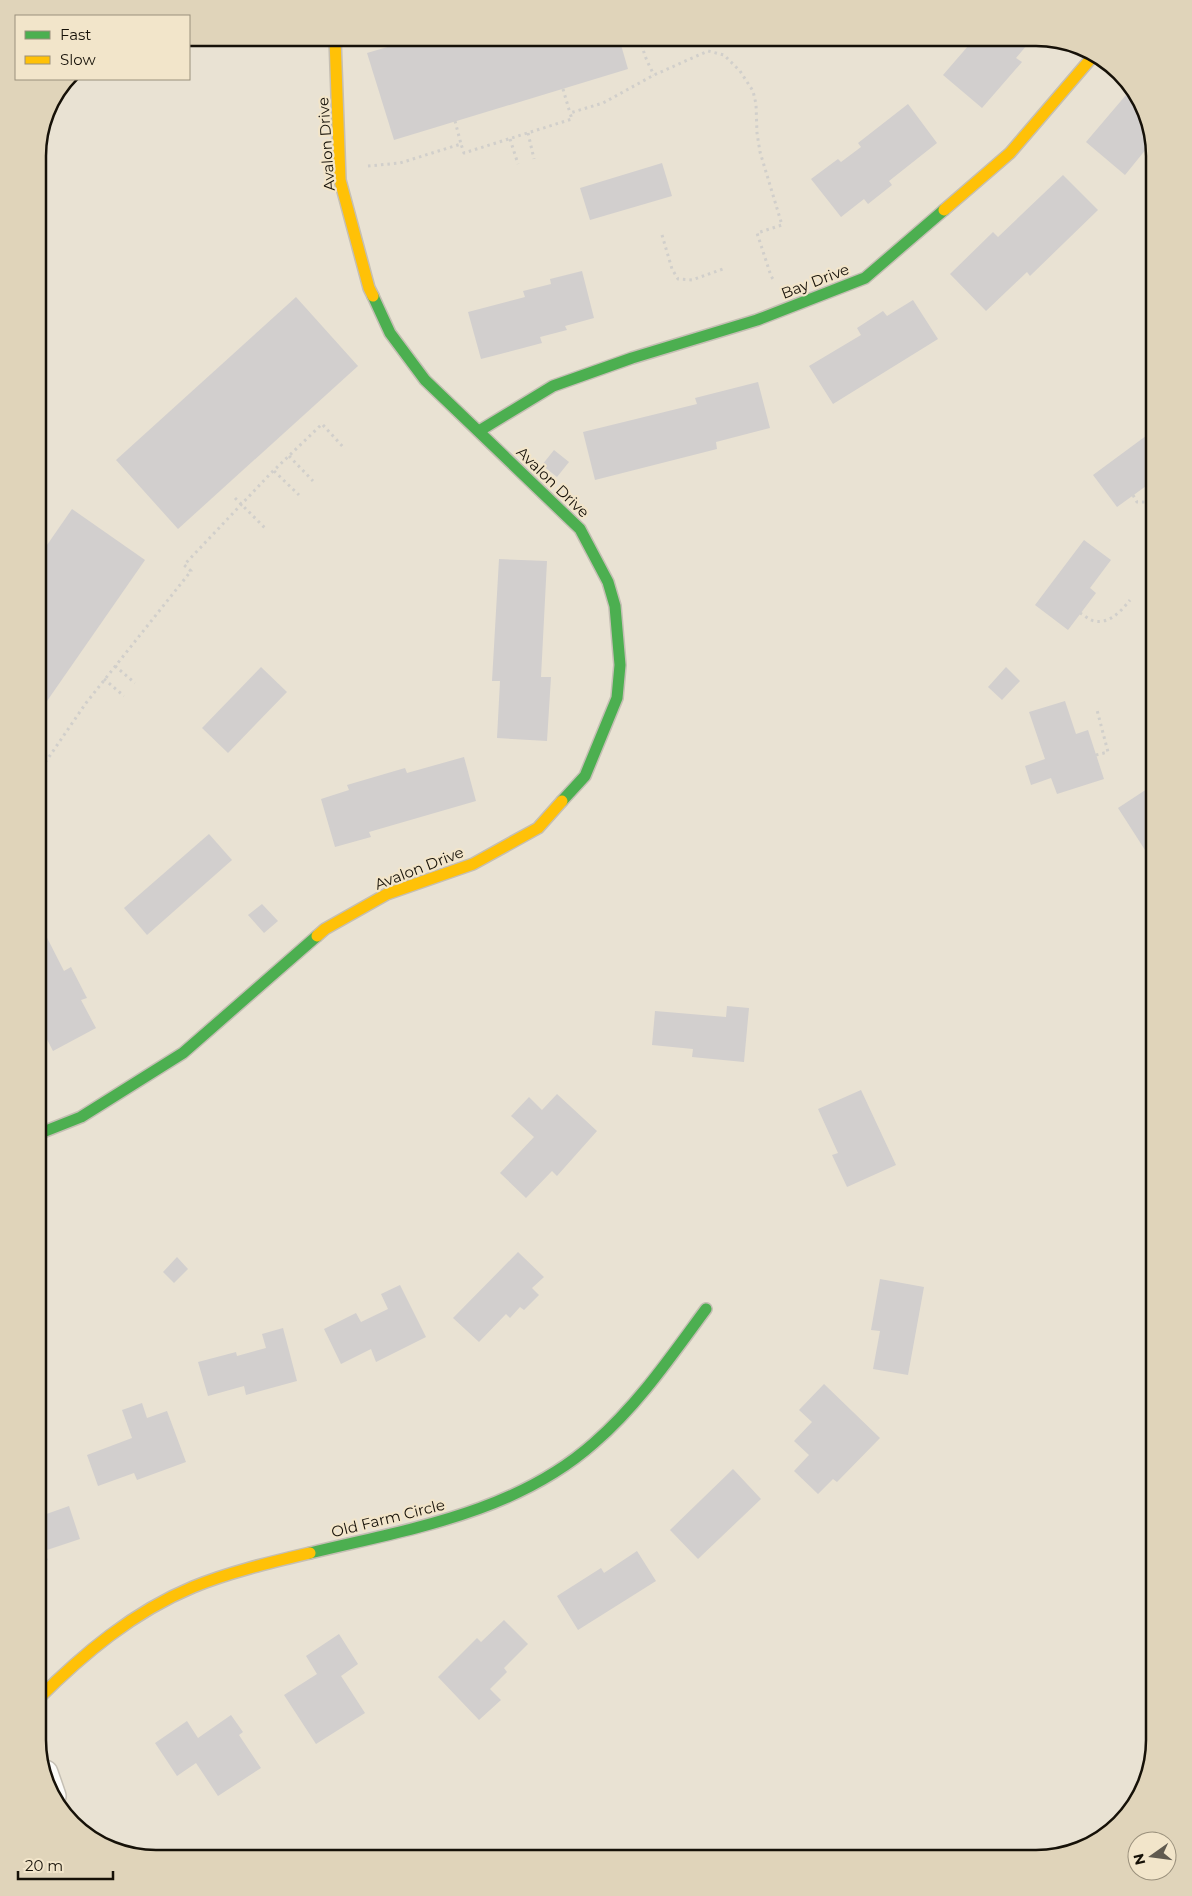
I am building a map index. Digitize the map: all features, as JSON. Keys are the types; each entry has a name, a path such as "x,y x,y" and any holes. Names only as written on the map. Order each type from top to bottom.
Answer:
{"street":[{"name":"Avalon Drive","path":"46,1131 81,1117 183,1053 325,929 387,894 473,864 538,828 585,776 617,698 620,665 615,606 608,582 580,529 425,380 390,333 369,288 340,180 335,46"},
{"name":"Bay Drive","path":"479,431 553,386 632,358 757,320 865,278 1010,153 1089,61"},
{"name":"Old Farm Circle","path":"46,1690 62,1673 96,1644 138,1615 190,1588 260,1565 450,1519 514,1496 547,1478 578,1458 610,1431 639,1399 706,1310"}],"path":[{"path":"643,46 654,75"},
{"path":"570,113 604,103 654,75 708,52 724,56 740,71 753,91 760,152 782,225 757,234 771,276 776,283 780,284"},
{"path":"454,121 464,153 572,119 563,89"},
{"path":"528,133 534,159"},
{"path":"510,139 518,164"},
{"path":"361,167 400,163 461,144"},
{"path":"662,235 672,269 678,278 692,280 723,269"},
{"path":"46,761 104,679 191,571 184,565 274,470 322,424 345,450"},
{"path":"289,456 313,481"},
{"path":"274,470 300,496"},
{"path":"1133,495 1138,502 1146,502"},
{"path":"235,498 266,529"},
{"path":"1080,613 1093,621 1108,620 1117,614 1130,600"},
{"path":"115,666 135,683"},
{"path":"104,679 124,696"},
{"path":"1096,756 1108,752 1097,710"}],"building":[{"path":"391,46 621,46 628,69 394,140 367,53"},
{"path":"968,46 1026,46 1016,58 1022,62 982,108 943,75"},
{"path":"1126,95 1128,97 1140,121 1146,150 1125,175 1086,142"},
{"path":"908,104 937,143 889,181 892,185 868,204 864,199 841,217 811,179 838,159 841,162 861,147 858,143"},
{"path":"662,163 672,196 590,220 580,188"},
{"path":"1063,175 1098,210 1030,276 1027,272 986,311 950,274 993,232 998,237"},
{"path":"582,271 594,318 565,326 567,330 540,337 542,343 481,359 468,312 525,297 523,291 551,284 550,279"},
{"path":"296,297 358,366 178,529 116,460"},
{"path":"913,300 938,339 833,404 809,366 861,335 857,328 883,311 887,316"},
{"path":"758,382 770,428 716,442 717,449 595,480 583,432 697,404 695,398"},
{"path":"1146,436 1146,486 1117,507 1093,475"},
{"path":"554,450 569,462 557,477 542,465"},
{"path":"72,509 145,560 46,702 46,546"},
{"path":"1084,540 1111,560 1090,588 1096,593 1068,630 1035,605"},
{"path":"499,559 547,561 541,677 551,677 547,741 497,738 500,681 492,681"},
{"path":"261,667 287,692 228,753 202,728"},
{"path":"1006,667 1020,681 1002,700 988,687"},
{"path":"1065,701 1076,734 1088,730 1104,779 1057,794 1051,778 1031,785 1025,766 1045,759 1029,712"},
{"path":"464,757 476,801 369,832 371,837 335,847 321,799 349,790 347,785 405,768 407,773"},
{"path":"1146,790 1146,852 1118,808"},
{"path":"209,834 232,860 147,935 124,908"},
{"path":"262,904 278,921 264,933 248,915"},
{"path":"46,936 64,971 71,967 87,998 81,1000 96,1028 53,1051 46,1037"},
{"path":"727,1006 749,1008 744,1062 692,1057 693,1049 652,1045 655,1011 726,1017"},
{"path":"861,1090 896,1165 847,1187 832,1155 838,1153 818,1109"},
{"path":"557,1094 597,1131 557,1176 552,1171 526,1198 500,1173 534,1137 511,1116 529,1097 542,1110"},
{"path":"518,1252 544,1277 532,1288 539,1295 524,1310 520,1307 510,1318 506,1314 479,1342 453,1318"},
{"path":"177,1257 188,1269 174,1283 163,1272"},
{"path":"880,1279 924,1287 908,1375 873,1369 880,1331 871,1330"},
{"path":"400,1285 426,1337 376,1362 371,1349 341,1364 324,1329 356,1313 361,1322 388,1309 381,1294"},
{"path":"283,1328 297,1381 246,1395 244,1386 208,1396 198,1362 236,1352 237,1356 266,1348 262,1334"},
{"path":"824,1384 880,1438 837,1482 833,1479 818,1494 794,1471 809,1455 794,1441 812,1422 799,1410"},
{"path":"142,1403 147,1418 167,1411 186,1462 137,1480 134,1473 98,1486 87,1455 132,1438 122,1410"},
{"path":"733,1469 761,1499 698,1559 670,1530"},
{"path":"69,1506 80,1539 46,1550 46,1514"},
{"path":"637,1551 656,1581 578,1630 557,1596 601,1568 604,1573"},
{"path":"504,1620 528,1644 504,1668 507,1672 490,1689 501,1700 479,1720 438,1677 477,1638 481,1642"},
{"path":"339,1634 358,1664 341,1676 365,1713 316,1744 284,1695 317,1674 306,1656"},
{"path":"231,1715 243,1732 239,1735 261,1768 218,1796 196,1763 177,1776 155,1743 187,1721 198,1738"}],"traffic: fast":[{"path":"479,431 553,386 632,358 757,320 865,278 944,210"},
{"path":"373,296 390,333 425,380 580,529 608,582 615,606 620,665 617,698 585,776 562,801"},
{"path":"46,1131 81,1117 183,1053 317,936"},
{"path":"310,1553 385,1536 459,1515 496,1502 530,1486 563,1467 594,1443 640,1396 706,1309"}],"traffic: slow":[{"path":"335,46 340,180 369,288 373,296"},
{"path":"944,210 1010,153 1089,61"},
{"path":"317,936 325,929 387,894 473,864 538,828 562,801"},
{"path":"46,1691 91,1650 129,1622 171,1597 221,1577 310,1553"}]}
